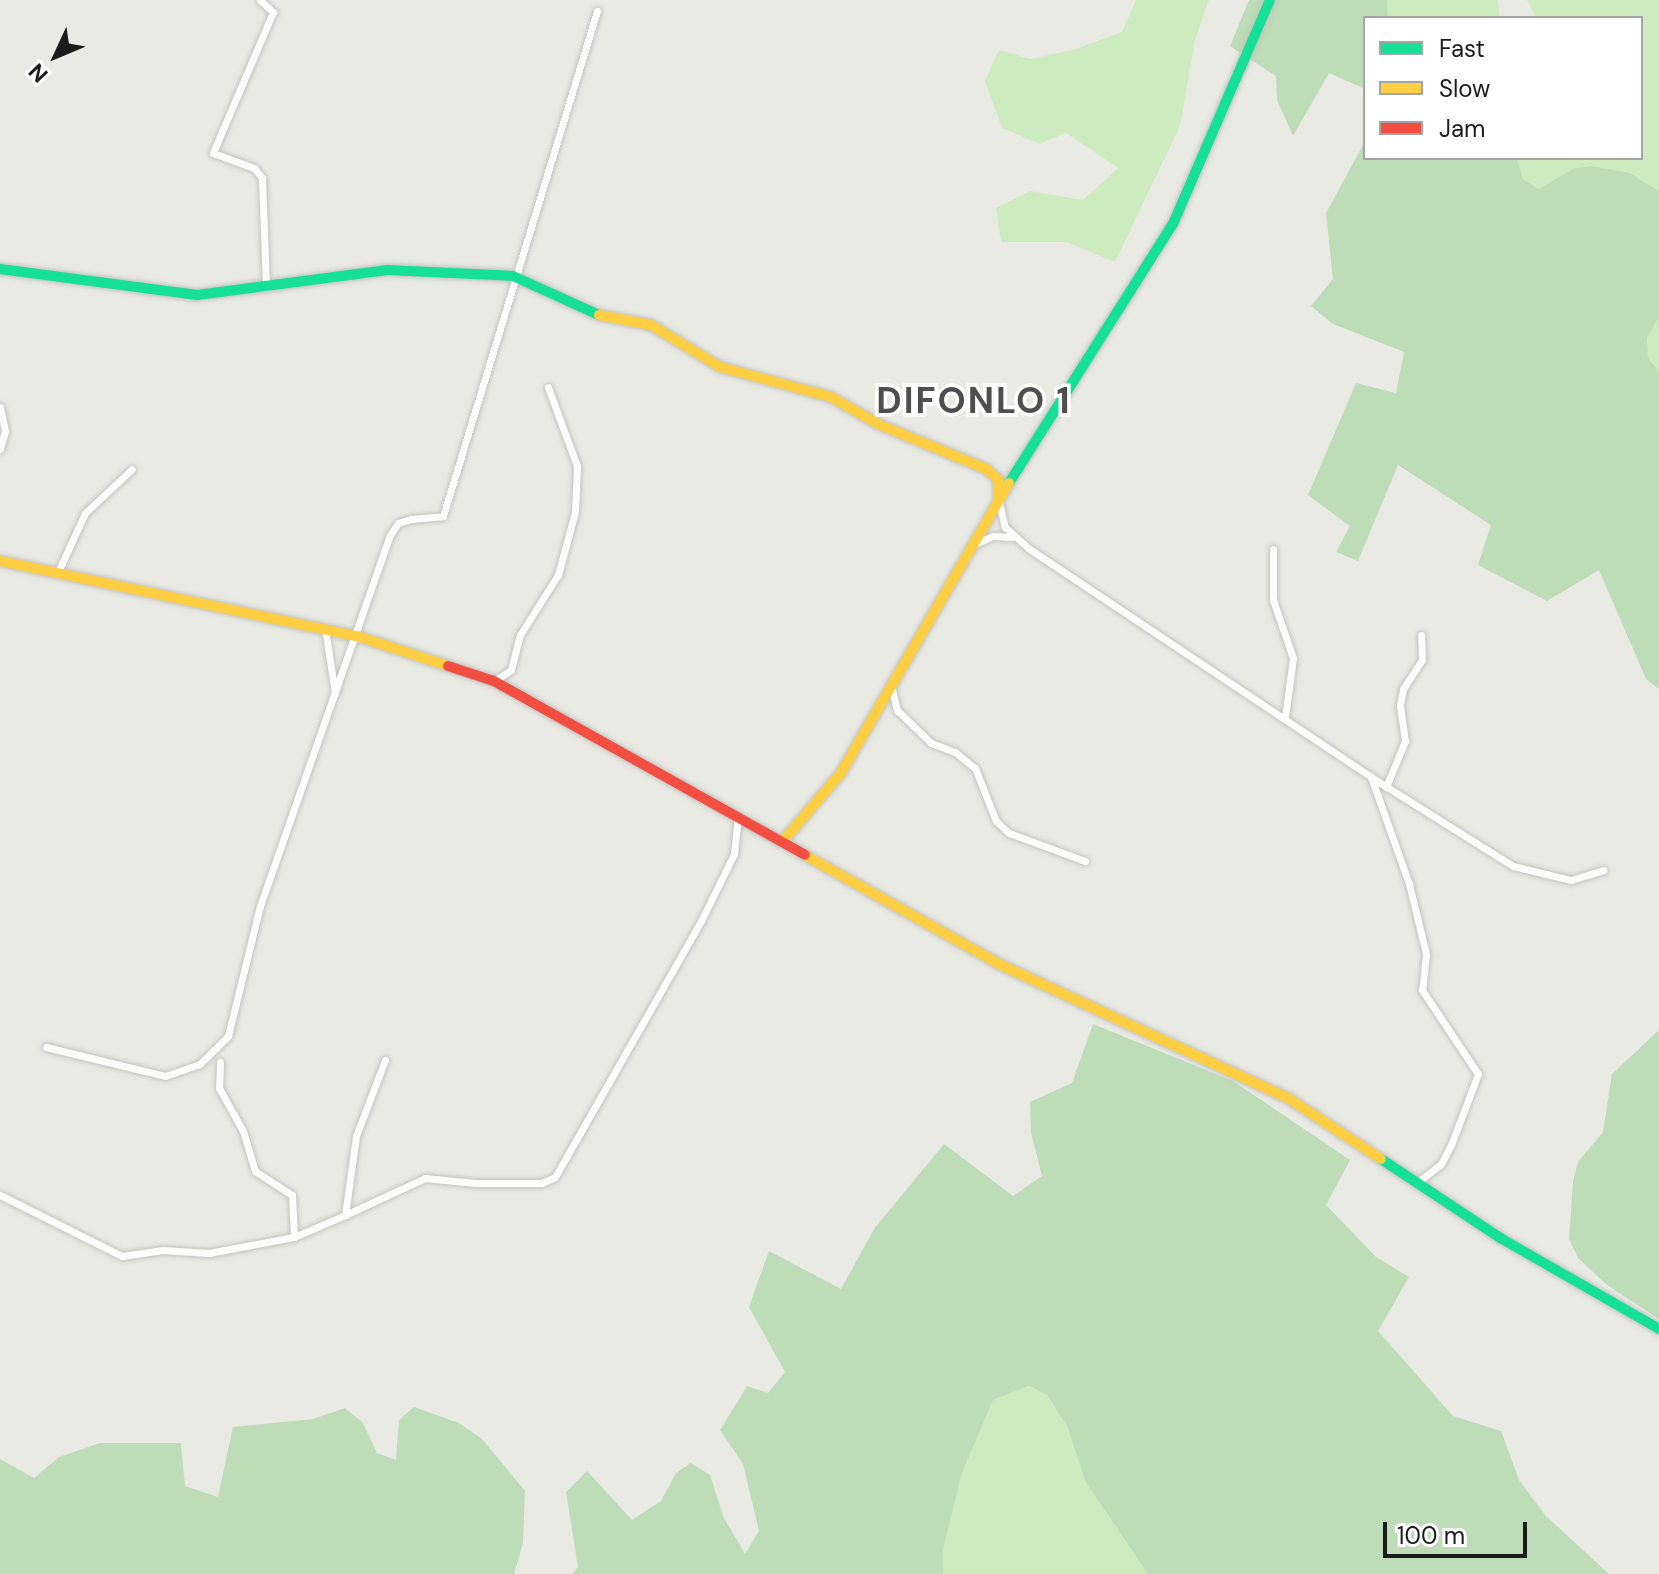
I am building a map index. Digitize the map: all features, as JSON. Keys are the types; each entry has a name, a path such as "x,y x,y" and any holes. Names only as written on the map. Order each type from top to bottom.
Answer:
{"street":[{"path":"260,0 273,12 213,153 254,168 262,178 266,288"},
{"path":"783,841 841,773 977,543 999,498 1173,224 1270,0"},
{"path":"46,1047 165,1076 200,1064 228,1036 256,917 398,523 443,516 513,276 540,203 597,11"},
{"path":"0,269 197,295 415,268 513,276 592,314 651,325 720,367 831,397 878,424 986,469 998,479 1001,521 1013,537 1386,787 1513,866 1571,880 1604,870"},
{"path":"494,681 511,670 520,635 558,575 575,512 577,466 548,387"},
{"path":"0,407 5,431 0,449"},
{"path":"57,574 85,513 132,469"},
{"path":"977,543 993,536 1013,537"},
{"path":"1273,549 1273,600 1293,658 1285,717"},
{"path":"0,561 357,636 494,681 1001,965 1288,1098 1502,1239 1659,1329"},
{"path":"325,629 335,696"},
{"path":"1386,787 1405,741 1400,705 1403,689 1422,660 1421,635"},
{"path":"892,686 897,710 931,743 955,752 975,768 996,821 1009,833 1085,861"},
{"path":"1371,777 1409,884 1426,954 1422,990 1478,1074 1473,1096 1441,1164 1417,1183"},
{"path":"0,1195 122,1256 163,1250 209,1253 294,1237 425,1178 515,1183 555,1177 701,921 734,854 738,817"},
{"path":"345,1215 356,1136 385,1060"},
{"path":"220,1062 219,1088 243,1131 255,1171 292,1195 294,1237"}],"green space":[{"path":"1136,0 1209,0 1195,40 1180,126 1115,262 1066,242 1001,242 996,208 1030,191 1083,200 1118,168 1066,133 1039,144 1002,128 985,81 999,50 1030,59 1076,49 1122,32"},
{"path":"1249,0 1387,0 1388,16 1363,16 1363,88 1329,73 1293,136 1277,100 1276,76 1230,46"},
{"path":"1387,0 1498,0 1500,16 1388,16"},
{"path":"1527,0 1659,0 1659,191 1630,173 1572,169 1539,189 1523,179 1518,160 1643,160 1643,16 1535,16"},
{"path":"1363,145 1363,160 1518,160 1523,179 1539,189 1572,169 1591,166 1630,173 1659,191 1659,317 1647,338 1648,358 1659,372 1659,689 1646,679 1599,570 1547,601 1478,565 1491,525 1398,465 1358,561 1336,552 1350,526 1308,495 1356,383 1396,393 1404,352 1333,324 1311,306 1333,279 1326,213"},
{"path":"1659,317 1659,372 1648,358 1647,338"},
{"path":"1093,1024 1233,1081 1350,1160 1326,1205 1376,1257 1409,1277 1378,1331 1453,1416 1501,1431 1519,1480 1546,1516 1609,1574 1148,1574 1085,1481 1067,1426 1047,1395 1029,1386 993,1400 962,1473 943,1550 943,1574 572,1574 578,1567 566,1492 587,1471 632,1520 661,1501 676,1473 691,1463 710,1475 724,1518 745,1554 759,1531 743,1464 720,1430 747,1386 768,1393 785,1372 749,1307 769,1251 841,1289 874,1229 944,1144 1013,1196 1042,1176 1031,1133 1030,1102 1072,1083"},
{"path":"1659,1030 1659,1319 1607,1285 1578,1258 1569,1239 1573,1181 1578,1162 1603,1132 1612,1074"},
{"path":"1029,1386 1047,1395 1067,1426 1085,1481 1148,1574 943,1574 943,1550 962,1473 993,1400"},
{"path":"414,1407 459,1423 482,1439 525,1491 523,1543 514,1574 0,1574 0,1459 34,1478 59,1457 100,1443 181,1443 185,1486 218,1497 233,1427 313,1419 345,1408 363,1423 377,1453 396,1460 399,1420"}],"traffic: fast":[{"path":"1009,483 1173,224 1270,0"},
{"path":"0,269 197,295 387,270 513,276 599,315"},
{"path":"1381,1159 1502,1239 1659,1329"}],"traffic: slow":[{"path":"599,315 651,325 720,367 831,397 878,424 986,469 998,479 999,498"},
{"path":"783,841 841,773 1009,483"},
{"path":"0,561 357,636 448,666"},
{"path":"805,855 1001,965 1288,1098 1381,1159"}],"traffic: jam":[{"path":"448,666 494,681 805,855"}],"district":[{"name":"DIFONLO 1","path":"974,401"}]}
